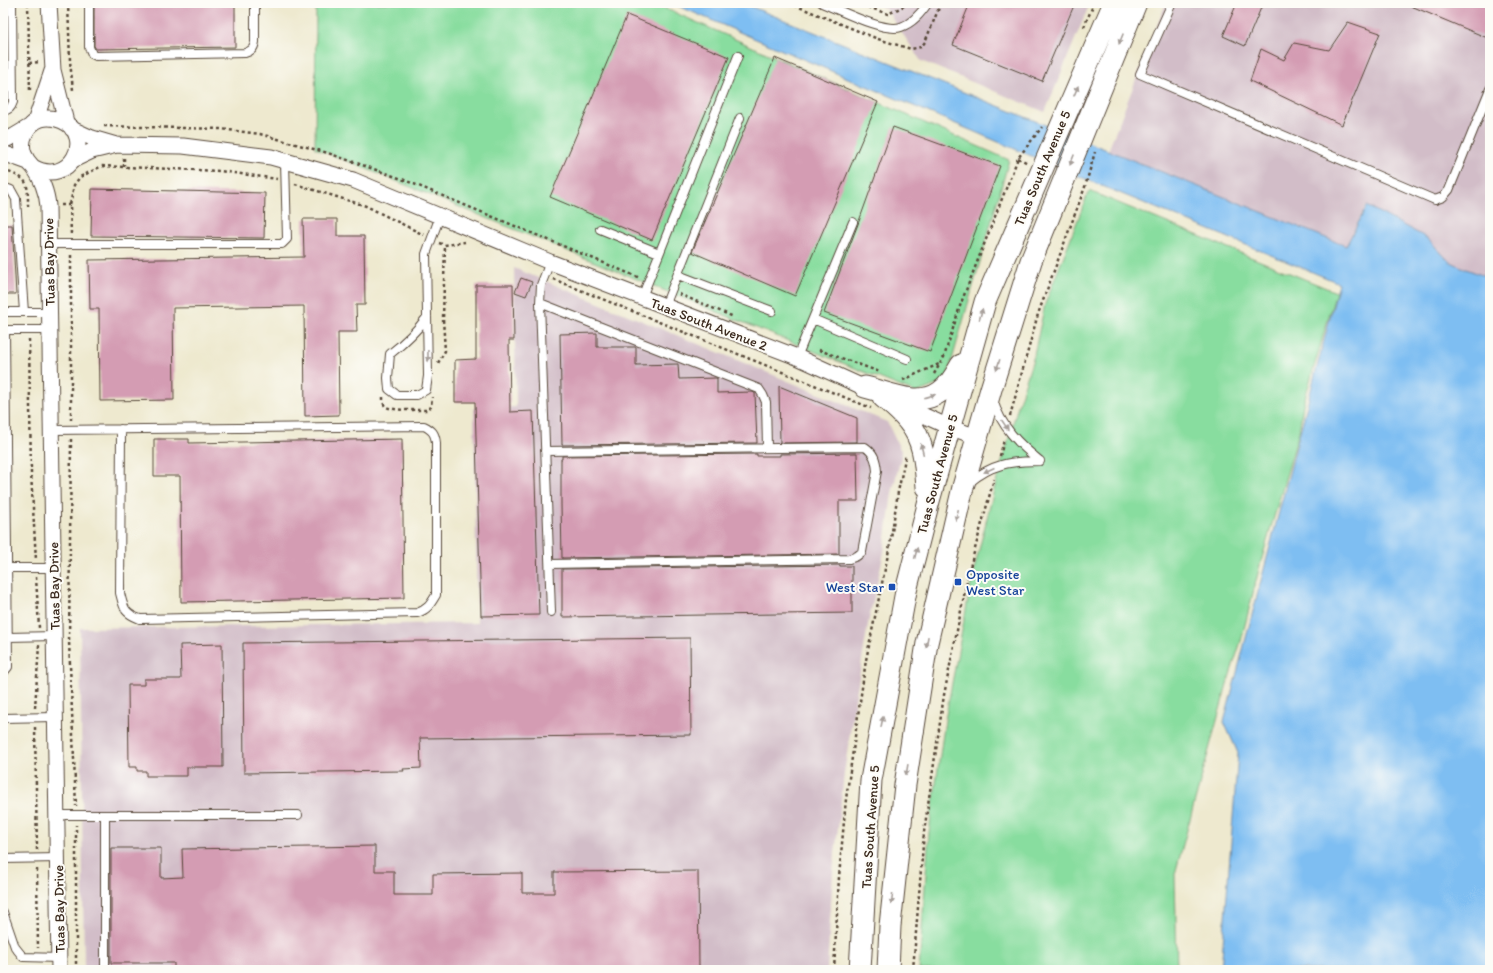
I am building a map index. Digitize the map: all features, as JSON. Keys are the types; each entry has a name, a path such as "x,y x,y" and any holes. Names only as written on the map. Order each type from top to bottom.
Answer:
{"street":[{"path":"49,3 53,70 69,126 77,137 78,146 71,163 56,172 48,173 40,171 31,164 24,155 22,147 25,133 32,125 53,70"},
{"name":"Tuas South Avenue 5","path":"860,970 871,780 906,591 929,501 985,302 1114,3"},
{"name":"Tuas South Avenue 5","path":"888,970 890,926 905,785 927,643 963,487 990,389 1031,261 1136,3"},
{"path":"3,141 48,118 58,119 69,126"},
{"name":"Tuas South Avenue 2","path":"69,126 92,138 117,145"},
{"name":"Tuas South Avenue 2","path":"71,163 92,151 117,145 183,146 271,157 353,180 550,262 797,358 949,427 977,437"},
{"path":"3,153 31,164"},
{"name":"Tuas Bay Drive","path":"48,201 52,191 71,163"},
{"name":"Tuas Bay Drive","path":"31,164 43,184 48,201 59,964"},
{"path":"865,388 898,397 914,399 930,397 940,392 947,386 970,351"},
{"path":"883,397 909,421 922,444 929,501"}],"lane":[{"path":"3,111 8,110 12,106 13,102 12,3"},
{"path":"89,3 89,47 92,54 96,56 250,52 255,46 255,3"},
{"path":"822,3 884,28 900,27 916,19 928,3"},
{"path":"1172,3 1140,74 1435,200 1443,197 1449,190 1490,89"},
{"path":"642,297 738,56"},
{"path":"665,306 740,118"},
{"path":"49,244 282,244 287,239 286,161"},
{"path":"3,187 11,190 16,198 24,312"},
{"path":"427,317 420,327 403,344 390,354 388,378 389,389 397,395 417,395 426,390 428,376 426,254 440,216"},
{"path":"797,358 853,222"},
{"path":"600,229 660,253"},
{"path":"550,262 541,285 540,303 551,612"},
{"path":"678,275 772,312"},
{"path":"540,303 759,389 766,402 767,448"},
{"path":"3,312 50,312"},
{"path":"813,319 907,359"},
{"path":"3,673 8,667 5,568 4,330 50,330"},
{"path":"963,487 978,475 998,466 1012,462 1040,461 1020,444 1007,428 997,411 990,389"},
{"path":"52,430 121,429 424,426 436,435 436,595 426,610 417,613 140,619 129,615 123,606 120,593 121,429"},
{"path":"546,451 865,447 872,452 876,462 877,472 862,552 849,559 550,564"},
{"path":"5,568 54,568"},
{"path":"8,637 55,636"},
{"path":"3,718 55,717"},
{"path":"57,815 298,815"},
{"path":"105,815 105,970"},
{"path":"3,859 58,858"},
{"path":"3,912 15,947 23,956 38,957 59,964"}],"path":[{"path":"28,3 30,99"},
{"path":"857,3 888,14 905,7 910,3"},
{"path":"1081,34 1094,3"},
{"path":"933,377 944,357 961,303 1018,158 1044,124"},
{"path":"913,970 924,832 944,695 968,571 998,466 1038,314 1082,193 1095,151"},
{"path":"3,170 24,180 28,188 28,207"},
{"path":"28,330 31,473 39,636 35,717 38,957"},
{"path":"903,380 939,364"},
{"path":"71,430 70,641 76,815 76,970"}],"shaded area":[{"path":"872,3 1090,3 1045,112 921,61 886,9"},
{"path":"1166,3 1490,3 1490,278 1449,261 1427,238 1366,206 1346,246 1108,151"},
{"path":"514,268 887,422 902,453 892,493 884,552 869,619 844,774 833,872 827,970 84,970 80,628 477,623 474,408 516,407"}],"green space":[{"path":"316,3 653,3 1009,160 946,381 916,393 315,148"},
{"path":"1089,191 1336,292 1303,405 1299,432 1260,565 1241,641 1227,684 1175,874 1177,970 919,970 929,832 945,720 972,578 995,486 1033,359 1045,304"}],"water":[{"path":"671,3 742,3 1346,246 1367,206 1427,238 1449,261 1490,278 1490,970 1221,970 1238,753 1224,722 1339,283 1095,183"}],"building":[{"path":"94,3 235,3 235,47 96,49 94,46"},
{"path":"970,3 1075,3 1042,81 953,45"},
{"path":"1237,3 1263,3 1245,46 1223,36"},
{"path":"1404,3 1490,3 1490,39"},
{"path":"627,15 729,57 652,240 550,197"},
{"path":"1348,22 1380,33 1342,125 1250,81 1261,49 1284,60 1294,43 1329,50"},
{"path":"775,58 878,102 795,296 692,252"},
{"path":"893,127 1000,166 930,352 824,313"},
{"path":"92,189 265,193 264,238 91,236"},
{"path":"303,219 337,219 337,236 364,236 365,305 356,305 357,332 338,332 339,415 305,416 304,306 173,308 174,400 100,401 99,309 90,309 89,260 304,257"},
{"path":"3,225 12,225 16,294 3,294"},
{"path":"521,278 532,282 526,296 515,292"},
{"path":"476,285 513,285 514,340 509,340 510,412 533,411 539,615 481,616 475,402 455,402 455,360 476,359"},
{"path":"597,333 597,347 636,347 636,365 678,364 679,379 717,378 717,393 755,393 757,443 562,445 560,334"},
{"path":"779,386 857,418 857,442 780,443"},
{"path":"154,439 189,439 189,443 402,439 404,598 181,602 180,476 154,476"},
{"path":"857,453 858,501 839,501 839,554 562,558 562,456 757,454 757,456 780,456 780,454"},
{"path":"852,566 852,613 562,617 562,569"},
{"path":"690,638 691,735 420,738 421,768 403,769 404,771 244,773 243,643"},
{"path":"222,644 223,767 187,767 187,776 146,776 146,771 137,771 137,767 129,767 128,685 144,685 144,679 181,679 180,645"},
{"path":"375,846 375,871 394,871 394,895 433,895 433,874 522,873 522,893 554,893 554,872 698,871 699,970 554,970 554,968 524,968 524,970 174,970 174,963 111,963 111,848 161,848 161,878 183,877 182,849"}],"place":[{"name":"Opposite West Star","path":"958,582"},
{"name":"West Star","path":"892,587"}]}
